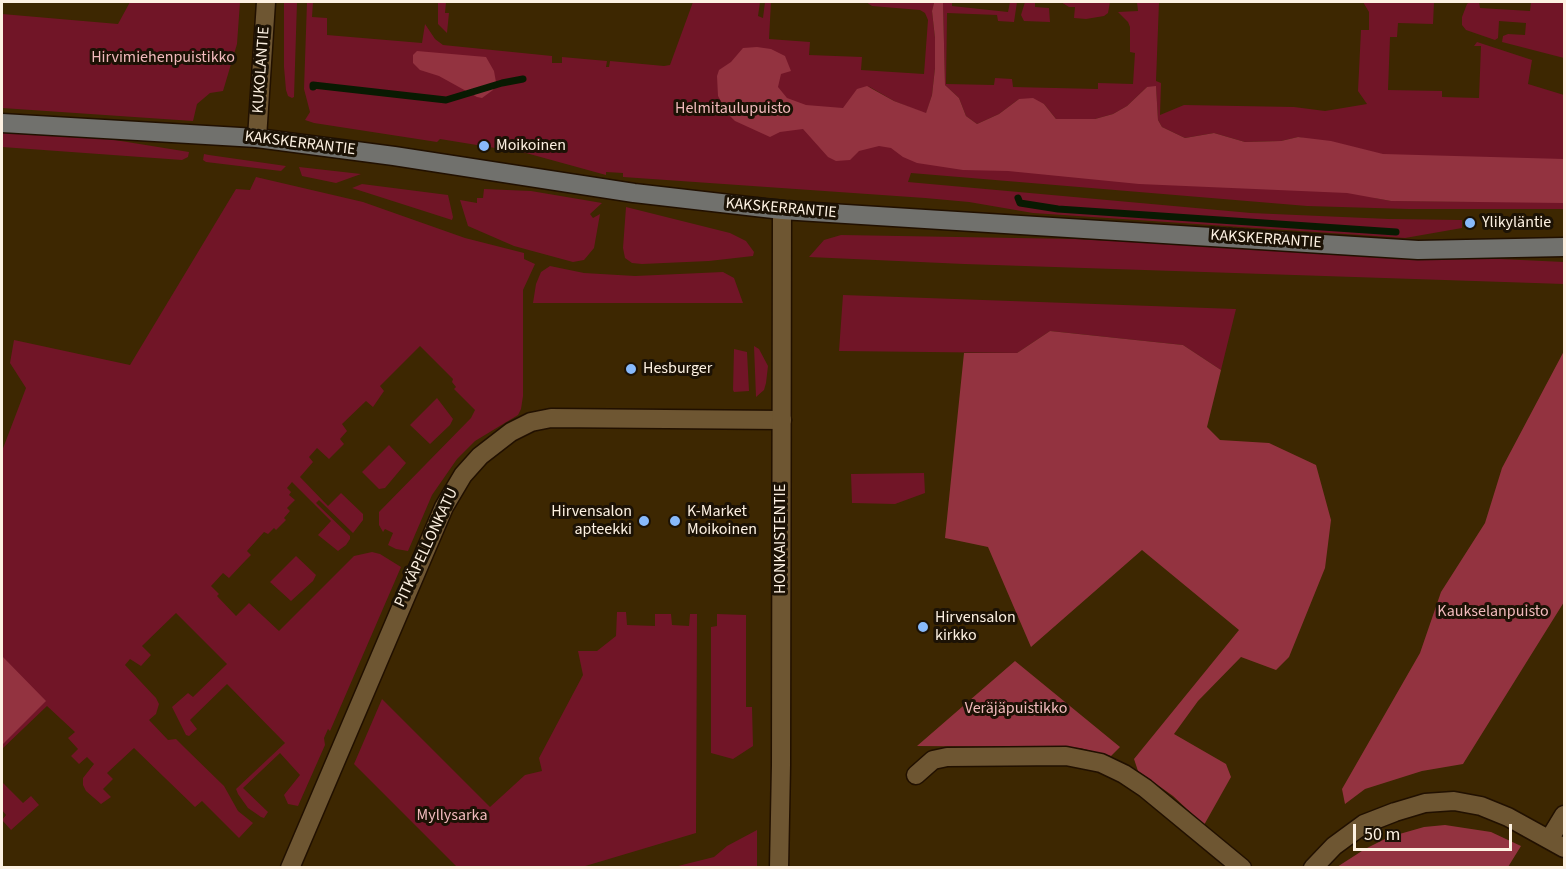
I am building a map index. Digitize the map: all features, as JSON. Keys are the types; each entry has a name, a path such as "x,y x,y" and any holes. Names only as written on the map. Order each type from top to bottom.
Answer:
{"main road":[{"name":"KAKSKERRANTIE","path":"2,123 257,138 394,156 634,193 782,210 1418,250 1564,247"}],"street":[{"name":"KUKOLANTIE","path":"257,138 266,2"},
{"name":"HONKAISTENTIE","path":"779,867 782,754 782,210"},
{"name":"PITKÄPELLONKATU","path":"290,867 444,507 463,474 480,456 511,432 531,422 551,418 782,420"},
{"path":"916,775 933,760 947,757 1066,756 1101,763 1145,788 1242,867"},
{"path":"1313,867 1334,846 1364,824 1425,803 1454,801 1481,806 1508,817 1557,843 1564,815"}],"green space":[{"name":"Hirvimiehenpuistikko","path":"130,2 240,2 237,44 223,91 210,93 197,104 193,121 2,108 2,14 118,24"},
{"path":"284,2 297,2 294,97 292,98 288,96 286,90 284,67"},
{"name":"Helmitaulupuisto","path":"307,2 313,2 312,17 327,18 327,35 422,43 425,24 435,39 443,45 552,56 552,63 562,63 562,57 607,61 606,67 609,67 610,61 670,65 693,2 760,2 758,16 763,18 765,2 771,2 769,39 810,42 809,55 862,57 861,70 924,74 928,20 925,13 920,10 872,6 866,2 938,2 934,3 932,11 935,68 932,95 926,114 894,101 868,86 934,141 1379,154 1298,137 1281,141 1245,142 1214,133 1185,138 1162,127 1158,120 1156,87 1147,87 1127,106 1113,114 1095,119 1056,119 1044,104 1019,99 999,114 977,124 966,116 959,98 945,85 943,2 952,2 952,6 1008,12 1010,2 1017,2 1014,22 998,21 997,15 947,13 946,84 994,85 995,78 1012,79 1013,87 1098,89 1098,83 1133,84 1135,53 1130,52 1130,27 1118,12 1138,11 1137,2 1159,2 1156,81 1161,83 1160,115 1184,105 1294,107 1325,111 1367,104 1358,91 1361,30 1369,30 1369,12 1363,2 1434,2 1433,24 1398,23 1397,37 1390,37 1388,90 1442,91 1442,97 1479,98 1481,46 1474,46 1477,42 1532,60 1528,84 1564,95 1564,209 1408,209 1307,206 911,173 908,182 1251,213 1462,220 1462,228 1405,238 1033,213 969,202 925,198 623,177 623,173 606,172 606,175 526,153 440,139 437,142 314,123 305,120 310,112 304,89","holes":["1375,198 1563,202 1391,201"]},
{"path":"438,2 446,2 445,13 449,13 447,33 438,24"},
{"path":"943,2 945,85 959,98 966,116 977,124 999,114 1019,99 1033,98 1044,104 1056,119 1095,119 1113,114 1127,106 1147,87 1156,86 1158,120 1162,127 1185,138 1214,133 1245,142 1281,141 1298,137 1331,141 1383,154 1564,159 1564,203 1391,201 1347,193 1139,184 1008,171 963,170 917,163 891,148 879,146 859,151 850,160 836,161 828,157 803,129 780,132 770,137 735,121 728,114 718,96 719,70 731,62 743,48 757,47 771,49 785,56 791,71 781,74 778,87 787,98 806,105 843,108 857,89 867,86 894,101 926,113 932,95 935,68 932,11 934,3"},
{"path":"1025,2 1035,2 1035,7 1049,8 1050,22 1024,21 1021,15"},
{"path":"1061,2 1110,2 1108,13 1104,16 1086,19 1074,18 1075,7 1069,7"},
{"path":"1470,2 1479,2 1480,8 1530,11 1531,2 1564,2 1564,58 1502,42 1503,36 1508,34 1525,35 1526,23 1499,21 1498,38 1495,40 1466,30 1462,25 1462,17"},
{"path":"417,51 486,57 494,71 496,82 493,90 482,98 477,97 439,76 420,70 413,63 413,55"},
{"path":"2,129 90,136 189,152 188,157 182,160 2,147"},
{"path":"204,154 286,166 281,171 206,162 203,160"},
{"path":"299,167 361,174 336,183 302,176"},
{"path":"256,177 363,202 465,238 524,253 524,259 535,264 523,290 521,409 518,415 475,441 457,459 432,495 408,551 388,545 393,533 385,529 383,532 379,525 379,512 471,418 475,410 454,389 456,387 452,382 453,379 420,346 380,386 384,391 373,407 366,401 342,424 347,431 340,439 344,444 329,459 317,448 309,457 313,462 300,477 328,506 341,493 363,514 363,520 353,533 319,500 316,503 350,536 346,545 338,551 318,535 331,521 292,482 287,488 291,492 289,495 295,500 287,508 290,511 284,518 286,520 276,530 274,528 268,534 264,532 247,551 251,555 229,578 223,573 211,586 236,616 249,603 279,631 354,556 372,552 380,554 401,567 330,731 328,729 324,738 325,745 298,806 288,804 284,795 300,775 280,753 243,788 268,812 264,818 248,808 238,794 236,789 285,743 227,684 190,720 197,729 189,736 186,735 172,707 188,693 193,697 227,664 176,613 142,646 151,655 141,666 130,659 125,665 159,704 156,714 149,720 168,740 176,739 224,786 238,811 253,823 239,838 202,801 195,807 134,748 107,773 113,779 103,789 111,797 101,804 86,791 83,785 83,778 94,764 87,757 79,764 71,756 78,749 68,738 75,732 47,706 2,749 2,451 26,388 10,363 14,340 130,365 236,189 250,190"},
{"path":"362,184 448,195 452,220 352,188"},
{"path":"484,189 531,191 602,203 590,214 593,218 600,214 594,248 584,260 573,262 514,246 468,226 460,200 477,203 477,198 483,198"},
{"path":"626,207 730,233 746,241 754,252 753,256 709,261 632,263 625,258 623,248"},
{"path":"841,235 1075,239 1564,262 1564,284 809,257 824,240"},
{"path":"550,266 584,273 635,276 723,272 734,278 743,303 533,303 536,284 541,272"},
{"path":"843,295 1236,309 1221,370 1183,345 1050,331 1017,353 839,351"},
{"path":"1050,331 1183,345 1221,370 1207,427 1220,440 1269,443 1316,465 1331,520 1325,568 1289,657 1276,670 1241,657 1198,701 1174,734 1226,764 1231,777 1204,825 1173,796 1138,771 1134,759 1239,630 1142,550 1031,647 988,547 945,538 964,353 1017,353"},
{"path":"754,346 759,349 768,366 764,390 756,397"},
{"path":"734,349 747,352 749,391 734,392 733,390"},
{"name":"Kaukselanpuisto","path":"1564,351 1564,602 1463,764 1422,771 1365,789 1345,804 1342,789 1420,653 1441,592 1485,523 1502,468"},
{"path":"437,398 453,419 450,425 430,444 410,425"},
{"path":"389,445 406,463 385,488 379,489 362,472"},
{"path":"924,473 925,493 895,504 852,503 851,474"},
{"path":"296,556 316,575 313,581 291,601 270,582"},
{"name":"Myllysarka","path":"617,612 626,612 627,625 655,626 655,614 671,614 672,625 689,626 690,614 697,614 696,833 582,867 457,867 354,764 382,699 490,807 525,775 542,771 539,758 583,675 578,651 597,651 616,636"},
{"path":"717,614 746,615 746,707 752,707 753,746 733,759 711,753 711,627 717,626"},
{"path":"2,656 46,701 2,745"},
{"name":"Veräjäpuistikko","path":"1015,661 1120,747 1111,756 1080,748 1062,747 917,746"},
{"path":"2,782 23,803 31,796 39,805 11,830 2,820 6,815 2,810"},
{"path":"1445,825 1491,832 1521,846 1508,867 1337,867 1389,837 1424,827"},
{"path":"757,830 757,867 677,867 714,857 727,846"}],"waterway":[{"path":"313,87 313,85 446,100 523,79"},
{"path":"1018,198 1020,203 1058,209 1396,232"}],"place":[{"name":"Moikoinen","path":"484,146"},
{"name":"Ylikyläntie","path":"1470,223"},
{"name":"Hesburger","path":"631,369"},
{"name":"Hirvensalon apteekki","path":"644,521"},
{"name":"K-Market Moikoinen","path":"675,521"},
{"name":"Hirvensalon kirkko","path":"923,627"}]}
